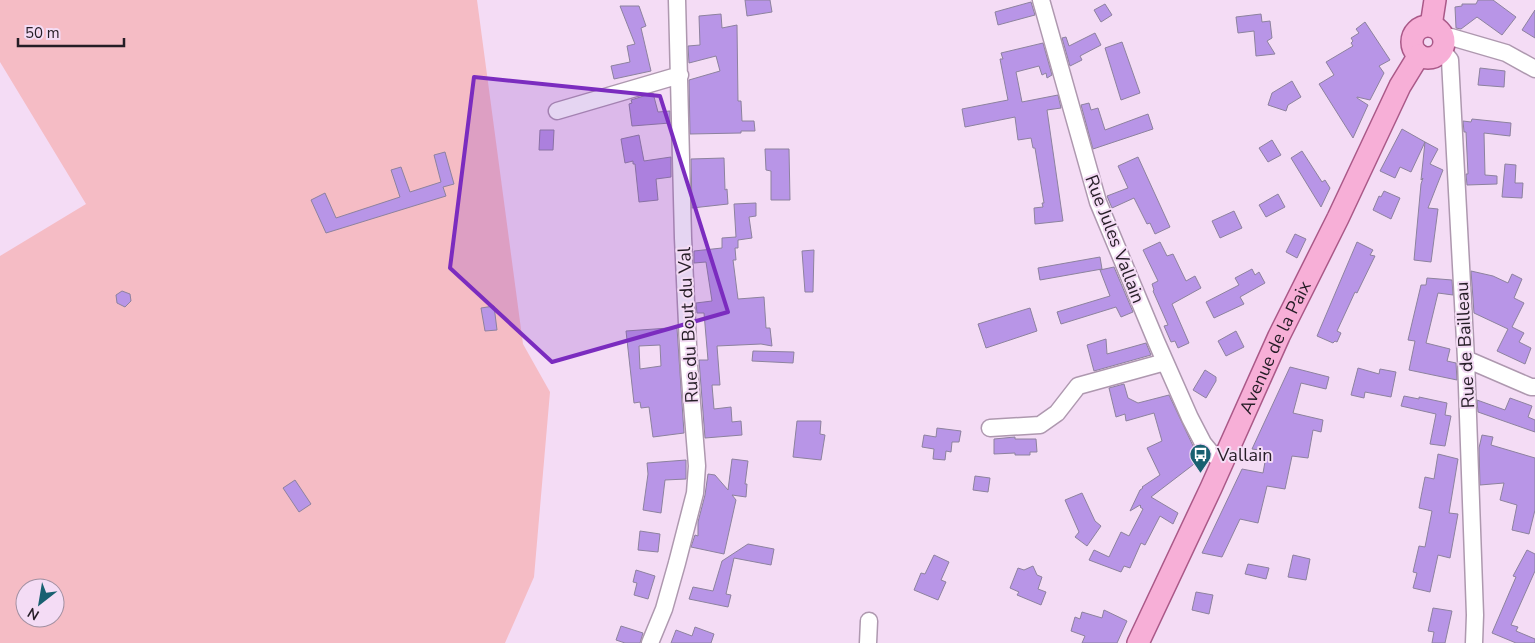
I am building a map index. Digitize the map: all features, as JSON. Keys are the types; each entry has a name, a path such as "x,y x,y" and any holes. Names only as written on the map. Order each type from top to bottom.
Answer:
{"main road":[{"path":"1436,0 1439,38 1438,54 1429,57 1419,55 1413,47 1413,37 1419,28 1424,26 1439,38"},
{"name":"Avenue de la Paix","path":"1138,643 1223,462 1279,336 1338,218 1400,86 1419,55"}],"street":[{"name":"Rue du Bout du Val","path":"650,643 664,609 677,562 695,493 697,466 688,366 682,238 677,0"},
{"name":"Rue Jules Vallain","path":"1041,0 1098,202 1190,418 1203,443 1212,454 1223,462"},
{"path":"1439,38 1451,37 1506,54 1535,69"},
{"name":"Rue de Bailleau","path":"1439,38 1450,60 1466,359 1475,616 1474,643"},
{"path":"557,111 680,75"},
{"path":"1466,359 1530,387 1535,387"},
{"path":"990,428 1040,425 1057,413 1078,386 1165,362"},
{"path":"868,643 869,621"}],"highlighted area":[{"path":"474,77 660,96 728,312 552,362 450,268"}],"shaded area":[{"path":"0,0 477,0 523,344 550,392 534,577 505,643 0,643 0,256 86,204 0,62"}],"building":[{"path":"745,0 770,0 772,12 747,16"},
{"path":"1478,0 1493,0 1516,17 1502,35 1477,17 1461,29 1456,28 1455,7 1462,6 1462,4 1476,4"},
{"path":"1031,2 1035,15 998,25 995,12"},
{"path":"1105,4 1112,15 1101,22 1094,10"},
{"path":"620,6 639,6 646,26 641,28 651,71 614,79 611,66 630,62 627,46 635,44"},
{"path":"1535,10 1535,38 1522,30"},
{"path":"721,14 722,28 737,25 738,101 741,101 742,121 754,121 755,131 690,134 689,80 720,71 716,56 689,63 688,46 700,45 699,16"},
{"path":"1261,14 1262,22 1270,21 1272,38 1267,41 1275,54 1256,56 1254,31 1238,33 1236,17"},
{"path":"1365,22 1390,60 1379,66 1384,73 1370,100 1357,97 1368,105 1353,138 1319,84 1334,75 1326,62 1353,46 1351,38 1359,33 1356,29"},
{"path":"1095,33 1101,45 1080,56 1082,60 1070,66 1062,38 1066,37 1069,46"},
{"path":"1122,42 1140,93 1121,100 1105,48"},
{"path":"1043,43 1052,75 1047,78 1046,73 1042,75 1039,66 1016,72 1022,102 1058,95 1061,108 1047,110 1063,221 1035,224 1034,208 1043,207 1042,203 1044,203 1035,148 1033,148 1031,138 1018,140 1015,117 965,127 962,109 1008,100 1000,59 1003,59 1001,53"},
{"path":"1480,68 1505,71 1504,87 1478,85"},
{"path":"1292,81 1301,97 1288,105 1286,111 1268,105 1272,93"},
{"path":"653,93 658,112 670,111 670,123 632,126 629,104 632,103 631,100"},
{"path":"1089,103 1091,110 1098,108 1105,130 1148,114 1153,129 1093,149 1081,105"},
{"path":"1472,119 1511,123 1510,136 1484,133 1485,175 1497,176 1497,184 1467,185 1466,132 1464,132 1463,121 1471,122"},
{"path":"1402,129 1425,142 1411,172 1400,167 1395,178 1380,171"},
{"path":"540,130 554,130 553,150 539,150"},
{"path":"639,135 644,161 671,157 671,177 656,179 658,200 639,202 635,164 633,164 633,161 625,163 621,139"},
{"path":"1272,140 1281,155 1268,162 1259,148"},
{"path":"1425,142 1438,149 1430,164 1443,170 1428,208 1438,209 1431,262 1414,260"},
{"path":"765,149 789,149 790,200 771,200 771,171 766,170"},
{"path":"1302,151 1322,182 1325,180 1330,188 1321,207 1291,158"},
{"path":"445,152 454,184 443,187 446,196 326,233 311,200 325,193 336,218 400,197 391,170 401,167 410,192 441,182 434,155"},
{"path":"1138,157 1170,227 1155,234 1150,223 1147,224 1134,198 1112,208 1107,196 1128,188 1118,166"},
{"path":"724,158 725,190 727,189 728,204 692,208 691,159"},
{"path":"1505,164 1516,165 1515,183 1523,183 1522,198 1502,197"},
{"path":"1384,191 1400,198 1391,219 1373,210 1379,196 1381,197"},
{"path":"1278,194 1285,207 1266,217 1259,205"},
{"path":"756,203 756,216 749,217 752,238 738,240 738,248 735,248 736,260 733,260 738,299 764,297 766,328 770,328 772,346 761,344 717,346 720,385 712,385 714,409 731,407 732,422 741,421 742,435 705,438 699,360 708,360 704,313 697,313 696,303 712,301 706,262 694,263 694,251 722,248 722,238 736,237 734,204"},
{"path":"1234,211 1242,228 1220,238 1212,221"},
{"path":"1295,234 1306,239 1297,258 1286,252"},
{"path":"1160,242 1167,256 1173,254 1186,281 1195,276 1201,288 1172,304 1189,343 1178,348 1175,341 1171,342 1164,326 1168,325 1153,291 1152,284 1158,281 1143,250"},
{"path":"1357,242 1373,250 1370,255 1375,256 1357,293 1355,292 1337,331 1341,333 1337,342 1333,343 1317,336"},
{"path":"814,250 813,292 805,292 802,251"},
{"path":"1100,257 1102,269 1040,280 1038,268"},
{"path":"1114,267 1133,312 1121,317 1116,307 1061,324 1057,312 1110,296 1100,270"},
{"path":"1252,269 1255,275 1259,272 1265,283 1240,297 1244,304 1214,318 1206,302 1239,285 1235,278"},
{"path":"1471,271 1493,276 1508,283 1512,274 1522,279 1514,298 1524,303 1512,327 1524,333 1519,342 1531,348 1525,364 1497,351 1508,329 1474,313"},
{"path":"1427,278 1452,280 1453,295 1438,293 1426,343 1450,349 1447,361 1456,363 1457,380 1409,370 1415,341 1408,340 1421,285 1426,285"},
{"path":"122,291 130,294 131,301 125,307 117,303 116,295"},
{"path":"494,306 497,330 485,331 481,308"},
{"path":"1030,308 1037,331 986,348 978,324"},
{"path":"677,328 684,433 653,437 649,407 641,408 640,402 634,403 626,331","holes":["660,345 661,366 640,369 639,346"]},
{"path":"1236,331 1244,347 1226,356 1218,341"},
{"path":"1106,339 1107,354 1146,343 1151,355 1094,371 1087,345"},
{"path":"753,351 794,352 793,363 752,361"},
{"path":"1290,367 1329,377 1326,389 1301,383 1293,413 1323,420 1321,432 1313,430 1308,458 1292,456 1285,489 1267,486 1258,523 1240,519 1222,557 1202,553 1242,469 1263,473 1267,451 1252,449"},
{"path":"1358,368 1379,374 1380,369 1396,372 1391,397 1365,392 1364,398 1351,395"},
{"path":"1205,370 1216,377 1216,381 1206,398 1193,390"},
{"path":"1124,384 1128,398 1138,403 1169,395 1194,448 1202,458 1151,497 1178,513 1173,524 1160,516 1145,545 1141,543 1130,568 1124,566 1121,572 1089,560 1094,550 1109,557 1121,532 1129,536 1143,509 1140,505 1130,511 1140,490 1160,475 1147,448 1162,441 1154,413 1126,421 1125,414 1116,417 1109,388"},
{"path":"1404,396 1447,403 1445,415 1451,416 1445,446 1430,444 1436,414 1401,406"},
{"path":"1510,398 1532,406 1528,417 1535,420 1535,432 1478,412 1477,400 1505,410"},
{"path":"797,421 821,421 820,434 825,435 821,460 793,457"},
{"path":"937,428 961,431 959,442 952,442 951,452 946,451 945,460 933,459 934,449 922,447 924,435 936,437"},
{"path":"1482,435 1493,437 1491,445 1535,458 1535,510 1529,534 1512,530 1517,505 1500,500 1504,483 1480,485 1479,448"},
{"path":"1015,437 1015,439 1036,439 1037,452 1030,452 1030,455 1015,455 1015,453 994,454 994,439"},
{"path":"1438,454 1458,459 1449,513 1458,514 1450,558 1438,555 1430,592 1413,588 1417,573 1413,572 1419,546 1425,547 1432,511 1419,508 1425,477 1434,479"},
{"path":"732,459 748,461 745,484 747,484 746,497 732,495 736,500 724,554 691,547 695,535 698,536 698,522 708,474 715,475 728,490"},
{"path":"686,460 686,479 665,480 661,513 643,510 648,474 647,463"},
{"path":"975,476 990,478 988,492 973,490"},
{"path":"295,480 311,504 299,512 283,488"},
{"path":"1082,493 1095,521 1101,526 1087,546 1075,537 1079,532 1065,500"},
{"path":"640,531 660,534 658,552 638,550"},
{"path":"748,544 774,549 771,565 734,558 726,594 731,595 728,607 689,599 693,587 713,591 722,561"},
{"path":"1527,550 1535,554 1535,571 1511,625 1518,627 1516,631 1535,639 1535,643 1516,643 1492,633 1516,577 1513,576"},
{"path":"934,555 949,562 941,580 946,582 938,600 914,590 921,573 925,574"},
{"path":"1293,555 1310,559 1306,580 1288,577"},
{"path":"1248,564 1269,568 1266,579 1245,574"},
{"path":"1033,566 1037,575 1042,577 1038,589 1046,592 1041,605 1017,595 1019,592 1010,588 1018,568 1024,570"},
{"path":"636,570 655,576 648,599 634,595 637,583 633,582"},
{"path":"1196,592 1213,595 1209,614 1192,610"},
{"path":"1433,608 1452,611 1445,643 1432,643 1434,632 1428,631"},
{"path":"1104,610 1127,621 1117,643 1082,643 1085,636 1071,631 1075,617 1080,619 1082,612 1102,618"},
{"path":"621,626 643,633 640,643 625,643 616,640"},
{"path":"695,627 714,634 711,643 671,643 676,630 692,636"}],"place":[{"name":"Vallain","path":"1201,474"}]}
